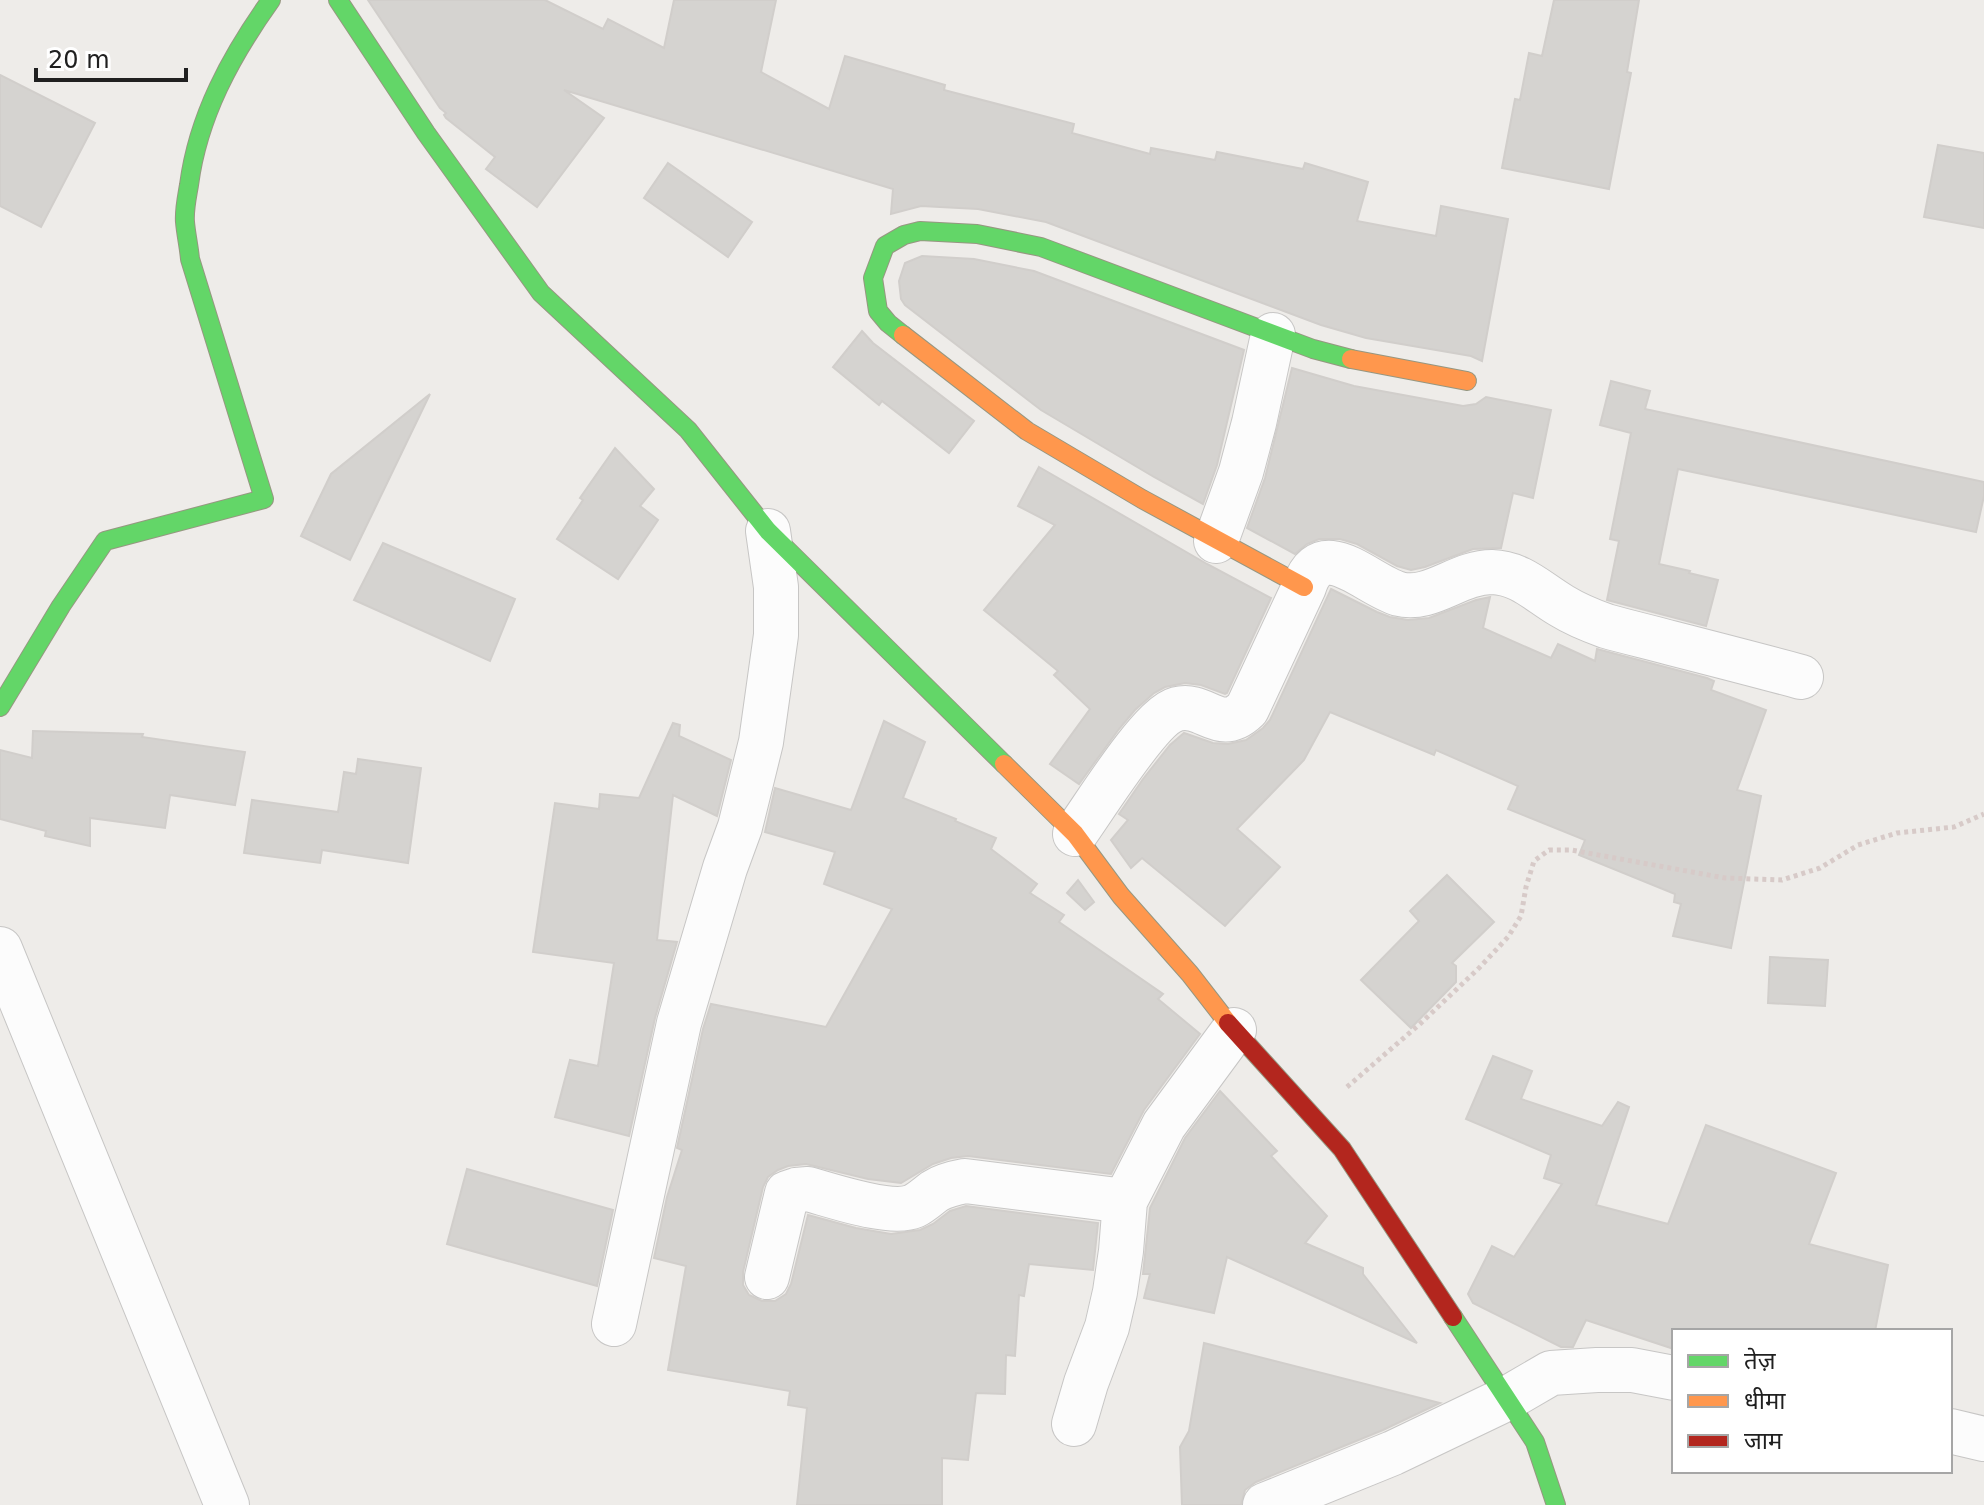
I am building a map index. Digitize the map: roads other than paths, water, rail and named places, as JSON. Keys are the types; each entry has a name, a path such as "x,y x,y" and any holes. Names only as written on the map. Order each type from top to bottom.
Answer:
{"street":[{"path":"0,707 61,606 105,541 264,499 190,259 185,221 189,175 214,94 247,31 271,0"},
{"path":"338,0 426,133 541,293 688,430 768,531 1075,834 1121,896 1190,974 1234,1030 1342,1149 1535,1442 1556,1505"},
{"path":"1304,587 1216,541 1027,431 888,323 878,311 873,278 885,246 904,235 920,231 977,234 1041,247 1313,349 1361,362 1467,381"},
{"path":"1216,541 1241,472 1273,335"},
{"path":"614,1324 679,1023 740,827 761,742 776,635 776,587 768,531"},
{"path":"1075,834 1143,737 1167,713 1180,708 1192,709 1225,721 1234,720 1247,709 1308,573 1317,565 1329,562 1344,566 1399,594 1428,594 1459,578 1491,572 1521,578 1564,608 1604,625 1801,677"},
{"path":"0,949 227,1505"},
{"path":"1074,1424 1107,1327 1121,1251 1125,1201 1164,1125 1234,1030"},
{"path":"767,1277 787,1193 796,1190 808,1189 889,1209 917,1205 950,1183 965,1181 1125,1201"},
{"path":"1265,1505 1393,1453 1508,1398 1551,1373 1632,1370 1672,1378"},
{"path":"1952,1431 1984,1439"}]}
